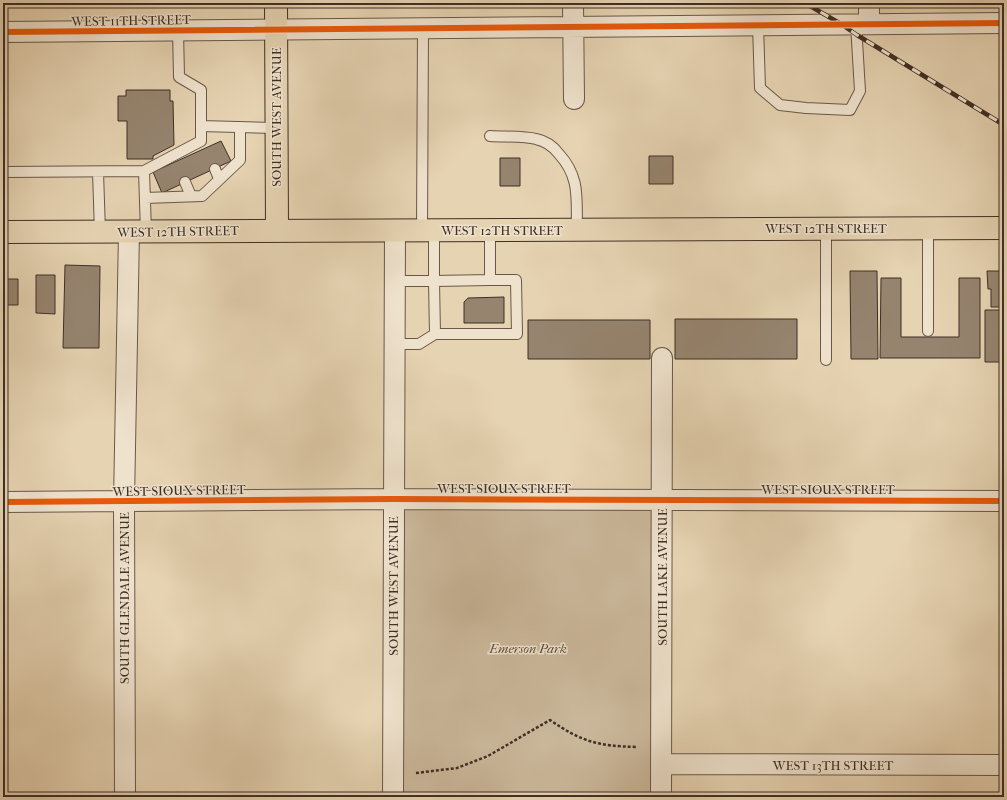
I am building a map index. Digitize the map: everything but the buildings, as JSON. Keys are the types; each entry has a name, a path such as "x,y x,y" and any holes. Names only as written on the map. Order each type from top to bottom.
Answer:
{"main road":[{"name":"SOUTH WEST AVENUE","path":"276,3 277,230"},
{"name":"WEST 12TH STREET","path":"3,232 1003,227"}],"street":[{"path":"573,3 574,99"},
{"path":"863,24 869,3"},
{"name":"WEST 11TH STREET","path":"3,32 1004,23"},
{"name":"SOUTH WEST AVENUE","path":"393,797 395,231"},
{"name":"SOUTH GLENDALE AVENUE","path":"125,797 124,502 137,232"},
{"name":"SOUTH LAKE AVENUE","path":"661,797 662,358"},
{"name":"WEST SIOUX STREET","path":"3,502 393,499 1004,501"},
{"name":"WEST 13TH STREET","path":"661,764 1004,765"}],"lane":[{"path":"758,25 760,88 780,105 850,110 860,91 863,24"},
{"path":"423,28 428,231 434,281 435,334"},
{"path":"3,172 144,171 203,145 201,126 201,90 179,77 178,30"},
{"path":"201,126 276,128"},
{"path":"145,198 202,196 240,160 240,127"},
{"path":"490,136 536,138 550,144 573,173 576,188 577,230"},
{"path":"215,169 219,179"},
{"path":"137,232 145,198 144,171"},
{"path":"98,172 100,232"},
{"path":"185,182 191,196"},
{"path":"826,228 826,360"},
{"path":"928,228 928,331"},
{"path":"490,230 490,280"},
{"path":"394,281 516,280 517,334 435,334 420,344 394,344"}],"path":[{"path":"416,773 457,768 488,756 550,720 569,733 588,742 613,747 637,747"}],"green space":[{"name":"Emerson Park","path":"393,499 662,500 663,797 393,797"}],"railway":[{"path":"805,3 1004,125"}],"cycle path":[{"path":"3,32 1004,23"},
{"path":"3,502 393,499 1004,501"}]}
